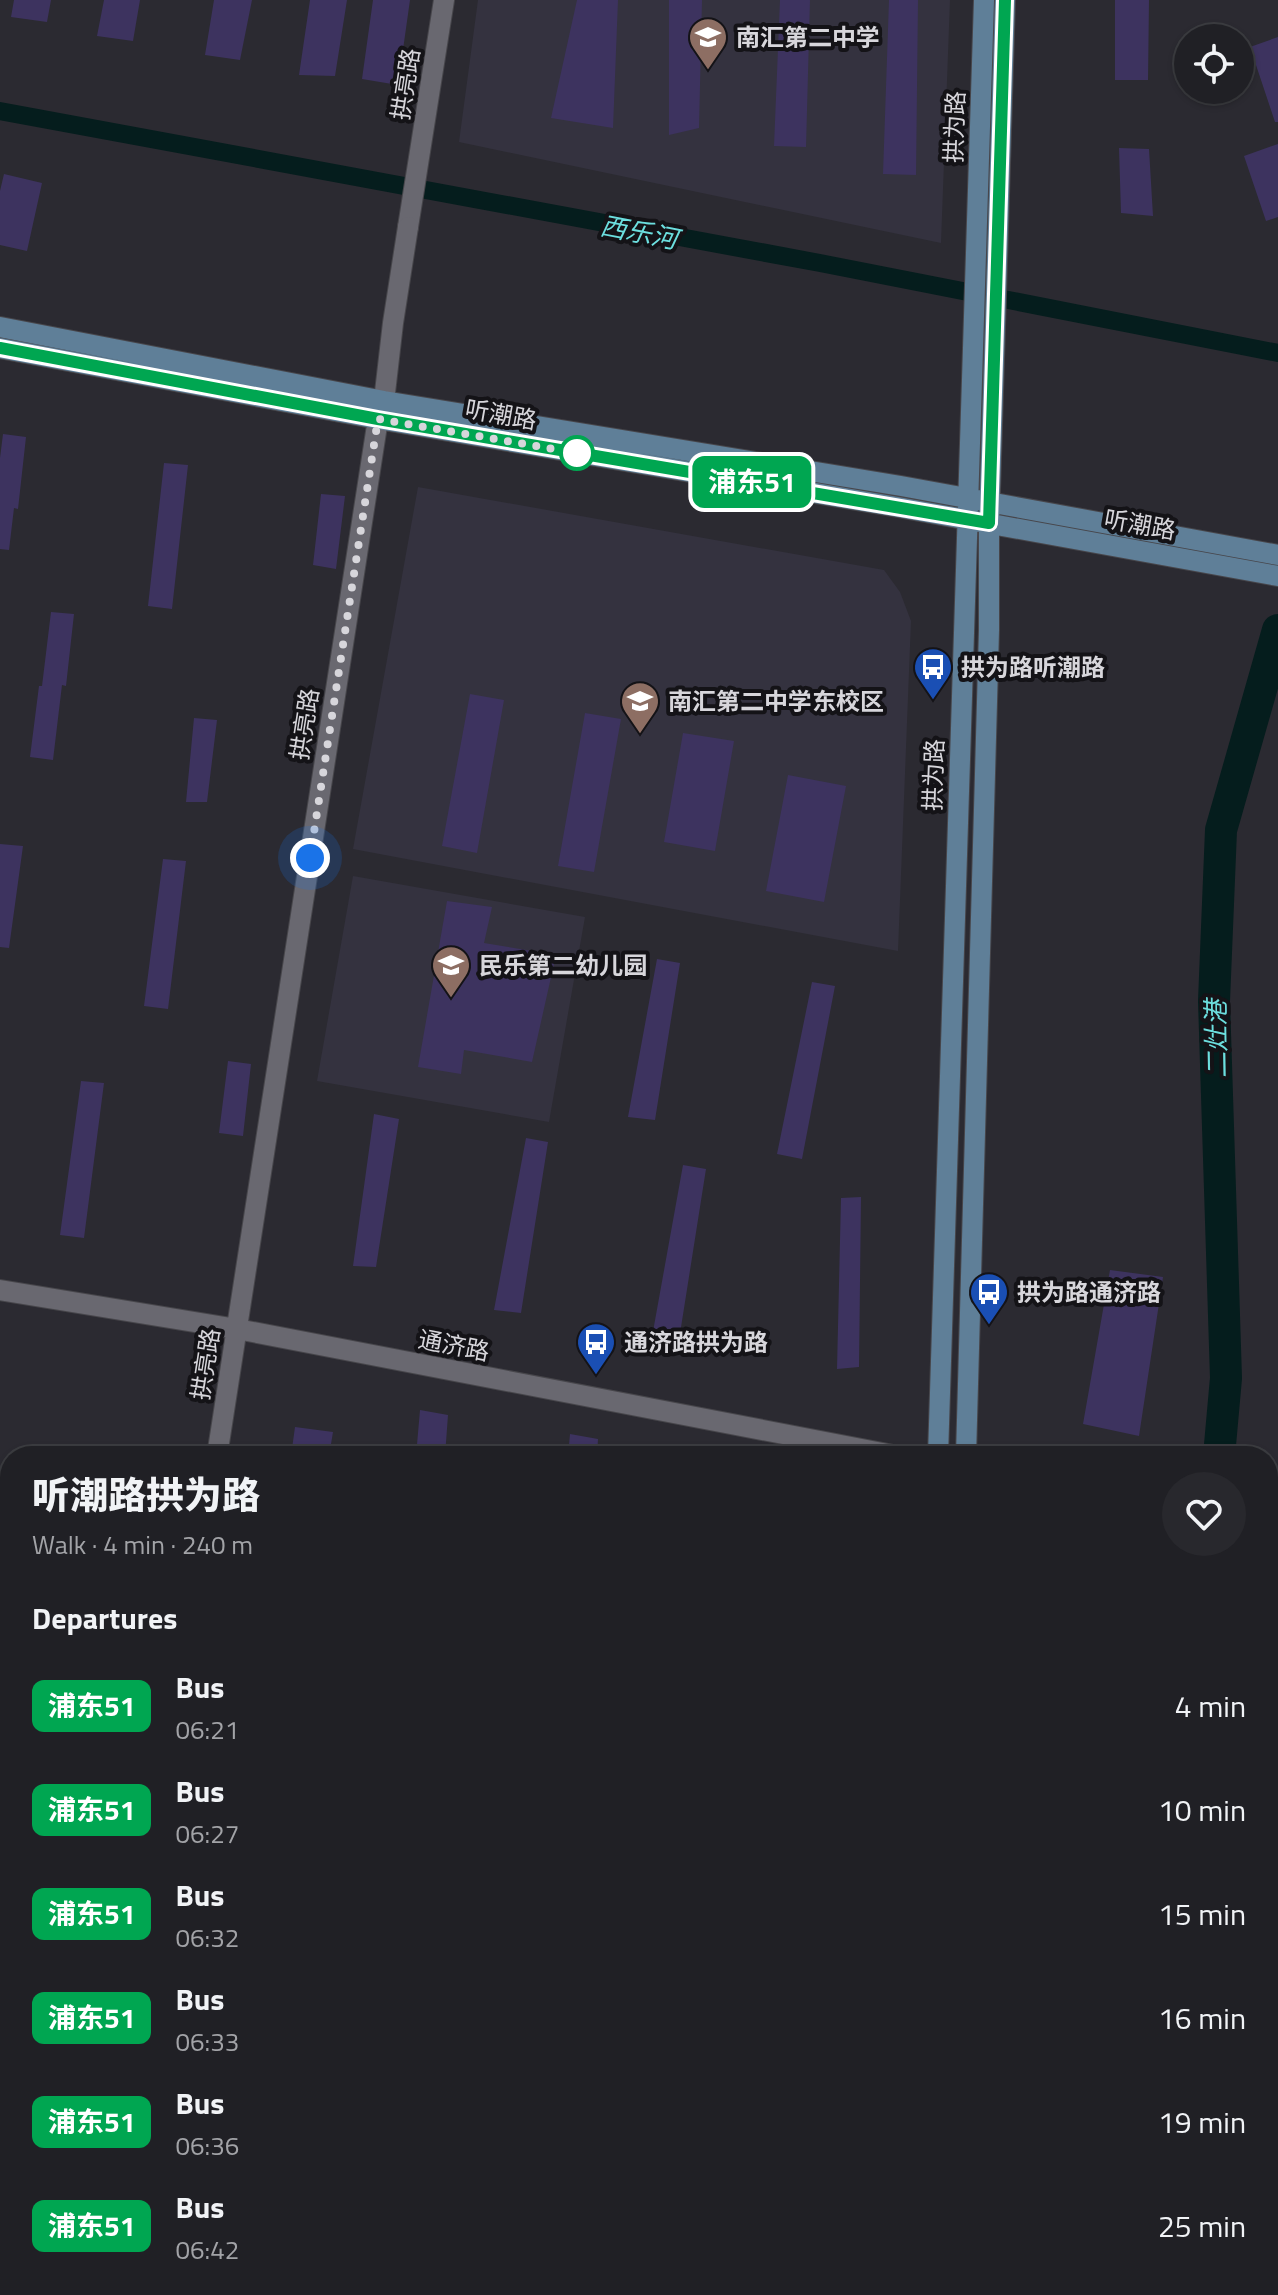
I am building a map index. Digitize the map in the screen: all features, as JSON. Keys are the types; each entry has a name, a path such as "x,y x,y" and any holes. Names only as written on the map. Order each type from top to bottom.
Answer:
{"main road":[{"name":"拱为路","path":"938,1446 984,0"},
{"name":"拱为路","path":"966,1446 1005,0"},
{"name":"听潮路","path":"0,327 381,410 989,523 1248,560 1278,555"},
{"name":"听潮路","path":"0,348 381,410 968,498 1248,560 1278,576"}],"street":[{"name":"拱亮路","path":"219,1446 444,0"},
{"name":"通济路","path":"0,1290 237,1329 846,1446"}],"shaded area":[{"name":"南汇第二中学","path":"478,0 950,0 941,243 459,142"},
{"name":"南汇第二中学东校区","path":"418,487 884,570 900,592 911,621 898,951 353,849"},
{"name":"民乐第二幼儿园","path":"353,876 585,917 549,1122 317,1081"}],"building":[{"path":"14,0 51,0 47,22 11,17"},
{"path":"104,0 140,0 133,41 97,36"},
{"path":"214,0 252,0 240,60 205,55"},
{"path":"310,0 347,0 335,76 299,75"},
{"path":"373,0 410,0 398,85 362,79"},
{"path":"577,0 618,0 613,128 551,118"},
{"path":"669,0 702,0 699,128 669,135"},
{"path":"780,0 810,0 806,147 774,146"},
{"path":"889,0 918,0 916,175 883,174"},
{"path":"1115,0 1149,0 1148,80 1115,80"},
{"path":"1278,37 1278,122 1275,122 1254,59 1254,46"},
{"path":"1278,144 1278,217 1266,221 1244,156"},
{"path":"1119,148 1149,149 1153,216 1121,213"},
{"path":"4,174 42,183 27,251 0,245 0,191"},
{"path":"3,434 26,437 18,509 14,508 9,550 0,549"},
{"path":"164,463 188,465 172,609 148,606"},
{"path":"321,494 345,496 336,569 313,565"},
{"path":"51,612 74,614 53,760 30,757"},
{"path":"470,694 504,700 477,853 442,846"},
{"path":"585,713 621,719 594,872 558,866"},
{"path":"194,718 217,720 207,802 186,802"},
{"path":"683,733 734,741 715,851 664,842"},
{"path":"788,775 846,786 824,902 766,891"},
{"path":"0,844 23,846 9,948 0,947"},
{"path":"163,859 186,861 168,1009 144,1006"},
{"path":"447,901 492,907 484,943 556,955 532,1062 464,1050 461,1074 418,1067"},
{"path":"657,959 680,963 655,1120 628,1117"},
{"path":"812,982 835,986 802,1159 777,1154"},
{"path":"228,1061 251,1064 243,1136 219,1133"},
{"path":"81,1081 104,1083 84,1238 60,1235"},
{"path":"374,1114 399,1119 376,1267 353,1266"},
{"path":"526,1138 548,1142 521,1313 494,1310"},
{"path":"683,1165 706,1169 679,1340 652,1337"},
{"path":"861,1197 859,1367 837,1369 841,1198"},
{"path":"1110,1270 1163,1277 1139,1436 1083,1424"},
{"path":"420,1410 448,1415 446,1446 417,1446"},
{"path":"295,1427 333,1432 331,1446 292,1446"},
{"path":"570,1434 598,1439 598,1446 569,1446"}],"waterway":[{"name":"西乐河","path":"0,111 820,263 1278,353"},
{"name":"二灶港","path":"1220,1446 1226,1378 1214,1001 1221,830 1278,630"}],"bus line":[{"name":"浦东51","path":"0,348 378,419 989,523 1005,0"}],"place":[{"name":"南汇第二中学","path":"708,71"},
{"name":"拱为路听潮路","path":"933,701"},
{"name":"南汇第二中学东校区","path":"640,735"},
{"name":"民乐第二幼儿园","path":"451,999"},
{"name":"拱为路通济路","path":"989,1326"},
{"name":"通济路拱为路","path":"596,1376"}],"route":[{"path":"310,858 378,419 577,453"}]}
